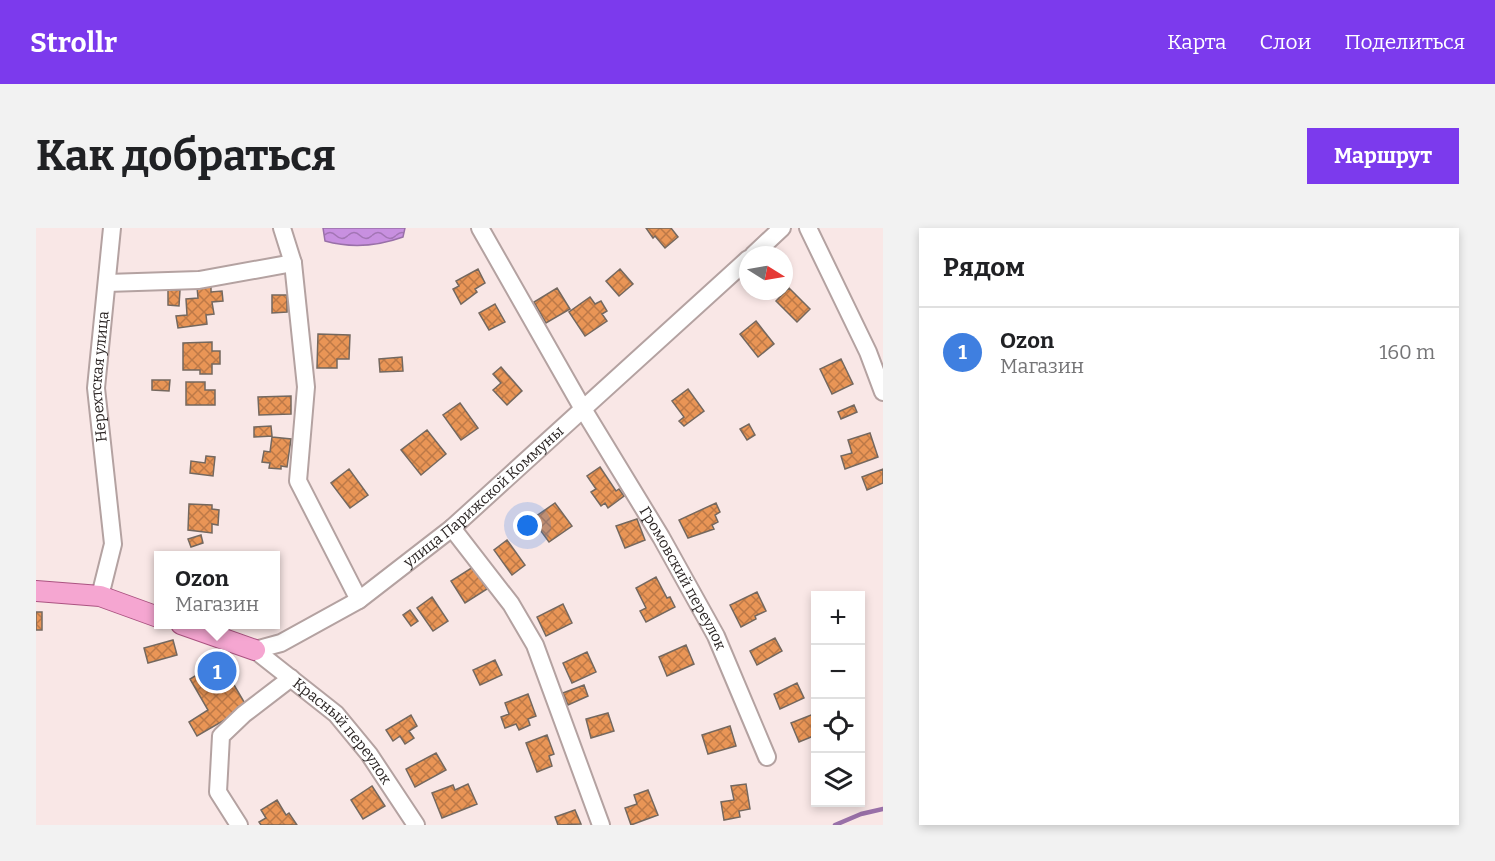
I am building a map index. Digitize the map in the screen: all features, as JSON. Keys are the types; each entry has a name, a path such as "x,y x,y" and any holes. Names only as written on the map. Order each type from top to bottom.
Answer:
{"main road":[{"path":"36,591 100,596 154,614"},
{"path":"195,629 255,650"}],"street":[{"name":"Нерехтская улица","path":"100,596 113,544 96,388 112,228"},
{"path":"282,228 293,263 306,387 298,481 359,600"},
{"name":"Громовский переулок","path":"480,228 583,409 661,537 716,636 767,756"},
{"path":"763,246 782,228"},
{"path":"808,228 868,352 883,392"},
{"path":"107,283 199,280 293,263"},
{"name":"улица Парижской Коммуны","path":"255,650 281,643 359,600 452,528 739,267"},
{"path":"452,528 511,604 535,645 601,825"},
{"name":"Красный переулок","path":"255,650 336,714 369,754 416,825"},
{"path":"239,825 218,792 221,736 244,714 291,678"}],"water":[{"path":"323,228 405,228 403,237 374,244 354,245 325,241"}],"building":[{"path":"646,228 671,228 678,237 665,248 655,236 653,238"},
{"path":"478,269 485,283 475,289 477,292 461,304 453,289 459,286 456,281"},
{"path":"620,269 633,284 619,296 606,281"},
{"path":"211,285 211,292 222,291 223,301 212,302 214,314 206,315 207,324 178,328 176,316 187,315 186,299 198,298 197,287"},
{"path":"557,288 570,309 546,323 534,302"},
{"path":"168,290 180,290 179,306 168,305"},
{"path":"793,292 810,309 797,322 776,301 793,300"},
{"path":"272,295 287,295 287,312 272,313"},
{"path":"590,297 595,304 601,301 607,311 602,314 607,321 585,336 569,312"},
{"path":"495,304 505,322 489,330 479,313"},
{"path":"756,321 774,344 758,357 740,334"},
{"path":"318,334 350,335 349,359 337,359 337,368 317,368"},
{"path":"212,342 212,351 220,351 220,364 212,364 212,374 200,374 200,370 183,370 183,343"},
{"path":"402,357 403,371 380,372 379,359"},
{"path":"841,359 853,384 832,394 820,369"},
{"path":"501,367 522,391 507,405 493,390 501,383 493,374"},
{"path":"152,380 170,380 169,391 152,390"},
{"path":"186,382 205,382 205,390 215,390 215,405 186,405"},
{"path":"688,389 704,411 684,426 679,421 684,417 672,401"},
{"path":"291,396 291,414 259,415 258,397"},
{"path":"460,403 478,428 461,440 443,415"},
{"path":"854,405 857,412 841,419 838,412"},
{"path":"749,424 755,435 747,440 740,429"},
{"path":"271,426 272,436 254,437 254,427"},
{"path":"427,430 446,454 421,475 401,450"},
{"path":"870,433 878,457 845,469 841,456 852,453 848,440"},
{"path":"272,437 291,439 287,467 269,468 270,463 262,462 264,451 270,452"},
{"path":"206,456 215,457 213,476 190,473 191,461 205,463"},
{"path":"600,467 616,491 619,489 624,496 608,508 605,503 601,506 591,492 596,489 587,476"},
{"path":"349,469 368,495 350,508 331,483"},
{"path":"883,469 883,483 867,490 862,477"},
{"path":"555,503 572,526 549,542 532,519"},
{"path":"716,503 720,512 715,515 718,522 712,525 714,529 688,538 679,520"},
{"path":"189,504 212,505 212,509 219,510 218,525 212,524 212,533 188,530"},
{"path":"637,519 645,540 625,548 616,526"},
{"path":"201,535 203,543 191,547 188,539"},
{"path":"507,540 525,565 512,575 494,550"},
{"path":"473,567 487,589 465,603 451,581"},
{"path":"656,577 667,598 670,597 675,607 646,622 640,611 646,608 636,588"},
{"path":"757,592 766,611 741,627 730,605"},
{"path":"432,597 448,621 433,631 417,608"},
{"path":"563,604 572,623 546,636 537,617"},
{"path":"410,610 418,621 411,626 403,615"},
{"path":"36,612 42,612 42,630 36,630"},
{"path":"775,638 782,651 757,665 750,651"},
{"path":"173,640 177,655 148,663 144,648"},
{"path":"686,645 694,664 667,676 659,657"},
{"path":"587,652 596,672 572,683 563,663"},
{"path":"495,660 502,675 480,685 473,670"},
{"path":"220,661 247,707 197,736 189,722 208,710 190,679"},
{"path":"797,683 804,698 780,709 774,694"},
{"path":"584,685 588,696 568,705 563,693"},
{"path":"528,694 536,716 528,719 530,725 519,730 516,724 505,728 501,717 509,714 505,703"},
{"path":"608,713 614,731 591,738 586,719"},
{"path":"411,715 417,726 409,731 414,738 405,744 400,736 393,741 386,730"},
{"path":"811,715 811,737 799,742 791,723"},
{"path":"730,726 736,746 708,754 702,735"},
{"path":"547,735 554,754 549,756 552,766 537,772 526,743"},
{"path":"436,753 446,770 415,787 406,769"},
{"path":"468,784 477,804 442,818 432,793 453,785 455,790"},
{"path":"746,784 750,809 739,811 740,817 724,820 721,802 734,800 731,786"},
{"path":"372,786 385,806 363,819 351,800"},
{"path":"648,790 658,815 631,825 625,808 637,804 634,795"},
{"path":"277,800 286,815 289,813 297,825 261,825 259,822 266,818 261,810"},
{"path":"575,810 581,824 558,825 555,817"}],"waterway":[{"path":"835,825 861,814 883,809"}],"place":[{"name":"Ozon","path":"217,671"}]}
